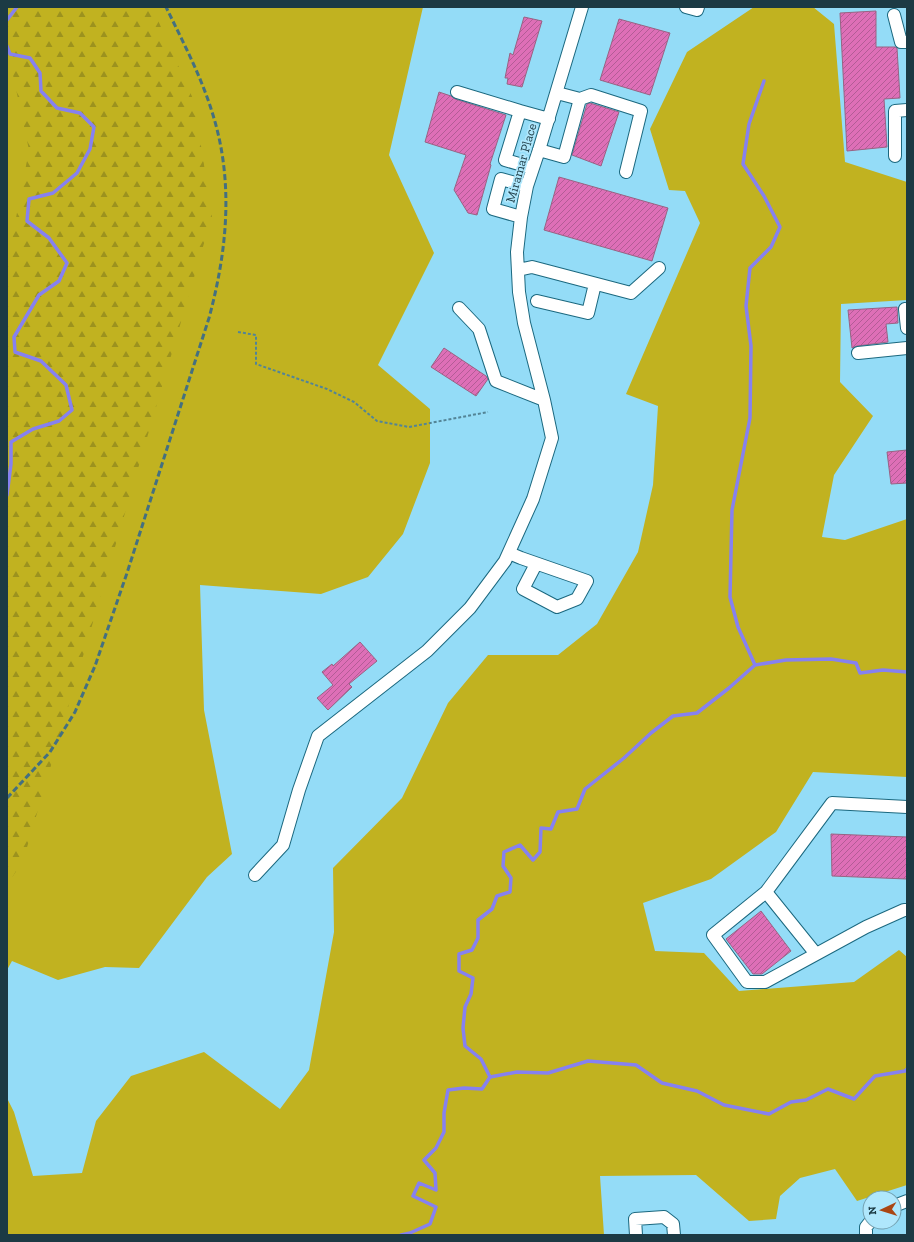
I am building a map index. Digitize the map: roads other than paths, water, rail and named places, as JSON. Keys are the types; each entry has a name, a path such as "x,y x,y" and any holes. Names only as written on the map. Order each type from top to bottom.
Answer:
{"street":[{"name":"Miramar Place","path":"255,875 283,845 299,790 318,736 427,651 470,608 505,561 533,499 552,438 544,400 524,323 519,292 517,252 521,216 527,186 557,93 582,7"},
{"path":"686,7 697,10 698,7"},
{"path":"894,15 902,42 907,42"},
{"path":"457,92 549,119"},
{"path":"557,93 580,99 591,95 641,110 626,172"},
{"path":"539,150 564,157 580,99"},
{"path":"520,110 505,160 533,168"},
{"path":"895,156 895,111 907,110"},
{"path":"521,216 493,209 501,179 527,186"},
{"path":"518,270 532,267 631,293 659,268"},
{"path":"536,302 588,313 595,284"},
{"path":"459,308 480,329 496,381 544,400"},
{"path":"905,309 907,328"},
{"path":"858,352 907,348"},
{"path":"509,552 536,564 587,581 576,599 557,608 524,589 536,564"},
{"path":"907,807 832,803 766,892 713,935 747,982 765,982 866,927 907,910"},
{"path":"766,892 816,954"},
{"path":"636,1235 635,1219 664,1217 673,1224 674,1235"}],"waterway":[{"path":"7,20 17,7"},
{"path":"7,46 10,54 30,58 40,73 41,91 57,108 80,113 94,127 90,149 77,173 53,193 29,199 27,221 49,238 67,263 59,281 39,295 14,337 15,352 41,361 66,385 72,410 59,421 33,429 11,442 11,464 7,495"},
{"path":"755,665 738,627 730,597 732,510 750,418 751,346 746,306 750,268 771,247 780,227 764,196 743,164 749,124 764,81"},
{"path":"401,1235 410,1233 430,1224 436,1207 413,1196 419,1183 436,1190 435,1173 424,1160 436,1148 444,1132 444,1113 448,1090 464,1088 482,1089 490,1077 481,1059 465,1046 463,1028 465,1007 471,994 473,978 459,971 459,954 472,950 478,938 478,920 492,909 497,896 510,892 511,878 503,866 504,852 520,845 533,860 540,852 541,828 551,829 558,812 577,809 585,789 624,758 651,733 673,716 697,713 755,665 786,660 831,659 856,663 860,673 883,670 907,672"},
{"path":"490,1077 517,1072 548,1073 588,1061 636,1065 662,1083 697,1091 724,1105 769,1114 791,1102 806,1100 828,1089 854,1099 875,1076 905,1071 907,1069"}],"railway":[{"path":"7,798 50,752 75,712 95,666 127,573 209,318 215,293 224,242 226,217 226,191 220,140 209,101 192,60 166,7"}]}
